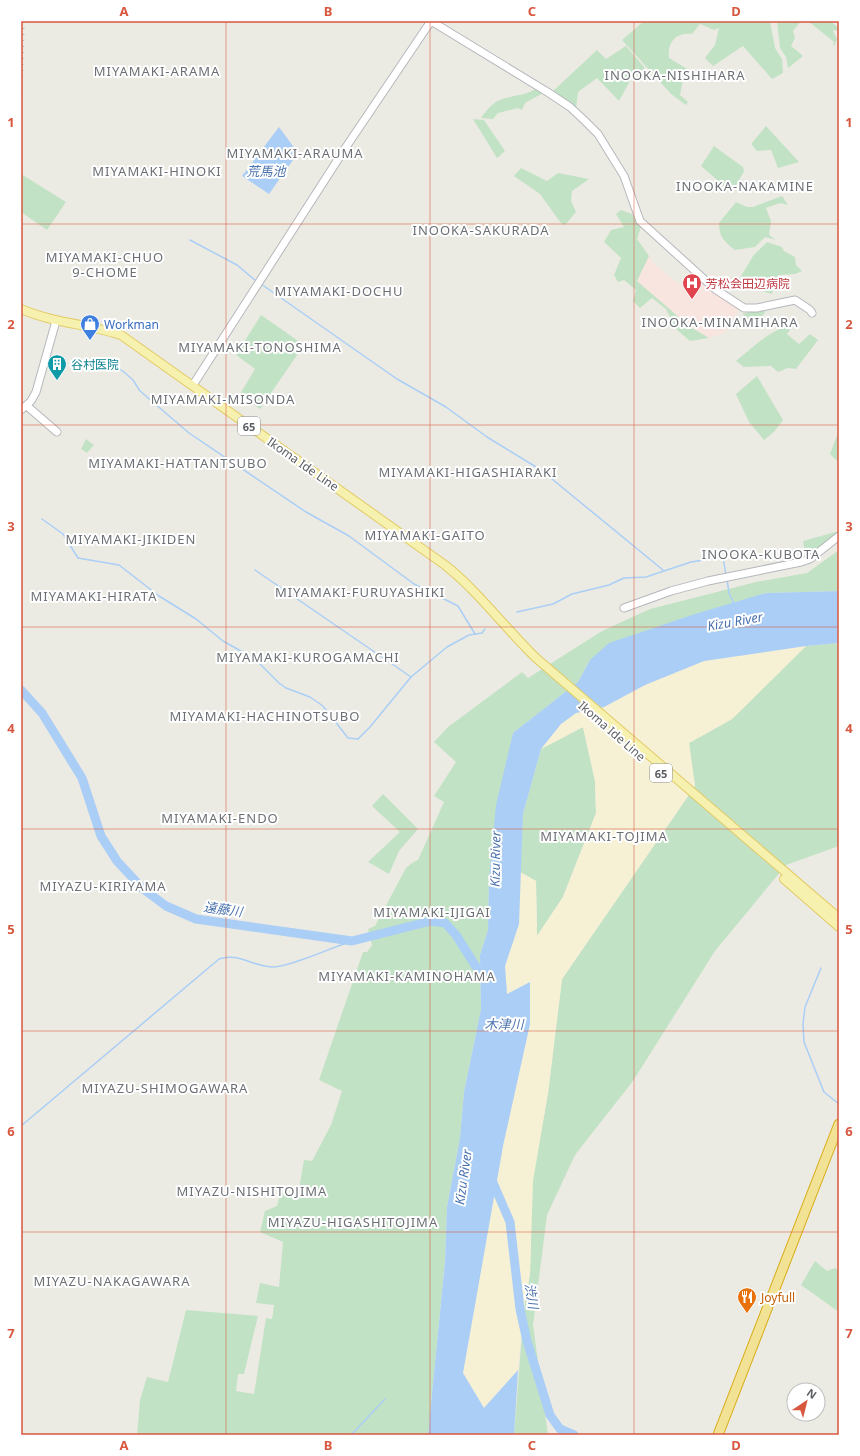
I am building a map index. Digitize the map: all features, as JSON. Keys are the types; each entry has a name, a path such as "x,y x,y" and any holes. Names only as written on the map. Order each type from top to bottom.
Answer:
{"highway":[{"path":"718,1435 839,1124"}],"main road":[{"name":"Ikoma Ide Line","path":"21,309 56,321 85,325 122,335 432,555 463,579 534,659 792,882 839,927"},
{"name":"Ikoma Ide Line","path":"792,882 839,918"}],"street":[{"path":"193,385 322,182 431,21 549,93 570,107 585,121 598,134 624,176 640,222 715,289 744,308 757,308 795,300 812,313"},
{"path":"56,321 36,392 24,408 57,432"},
{"path":"624,608 671,591 708,581 810,559 839,536"}],"shaded area":[{"name":"芳松会田辺病院","path":"649,256 655,265 682,286 693,273 738,308 738,311 727,330 722,334 709,338 689,326 637,281"}],"green space":[{"path":"644,21 770,21 775,48 782,59 783,73 772,79 743,46 713,66 705,58 715,45 719,28 714,30 700,24 692,34 677,36 671,43 669,52 669,58 689,70 683,79 680,95 688,102 686,105 671,94 622,40"},
{"path":"777,21 801,21 793,31 795,38 791,46 803,56 788,68 786,57 780,48"},
{"path":"808,21 830,21 839,28 839,31 833,31 837,39 834,46 834,42"},
{"path":"626,46 645,68 631,79 619,101 597,78 578,92 576,108 552,92 597,50 606,59"},
{"path":"537,88 545,92 525,103 522,110 518,108 498,113 493,119 481,118 497,101 528,93"},
{"path":"473,119 484,120 505,151 497,158"},
{"path":"766,126 799,162 778,168 771,150 757,151 751,144"},
{"path":"714,146 743,167 744,171 732,193 701,166"},
{"path":"521,168 547,181 558,173 589,179 572,191 571,201 576,212 565,225 561,223 540,194 514,176"},
{"path":"21,174 66,202 47,230 21,212"},
{"path":"782,196 788,205 780,203 766,208 771,221 769,235 776,240 765,237 755,247 735,250 725,241 720,232 719,223 736,202 747,207 753,207"},
{"path":"621,210 632,214 641,227 637,239 649,256 637,281 689,326 709,338 690,341 676,329 666,309 652,298 640,308 633,301 636,290 624,280 618,282 614,275 621,258 604,242 611,230 624,227 616,214"},
{"path":"767,242 782,247 784,251 795,257 796,265 802,271 795,274 778,275 772,294 759,290 741,276 753,256"},
{"path":"762,309 765,312 761,318 752,320 742,314"},
{"path":"261,315 304,345 260,409 240,394 255,369 236,355"},
{"path":"787,326 793,326 787,334 799,344 810,334 818,340 796,369 788,368 778,372 771,366 744,367 736,361 773,332"},
{"path":"757,376 783,420 774,432 764,440 749,422 736,394"},
{"path":"839,430 839,463 830,454"},
{"path":"86,439 94,445 87,453 81,449"},
{"path":"839,531 839,533 806,558 803,541"},
{"path":"839,550 839,589 837,591 765,593 590,660 578,682 513,733 492,854 489,879 488,930 480,955 481,1009 464,1092 460,1138 447,1207 445,1260 428,1435 137,1435 140,1400 147,1377 168,1382 186,1310 258,1316 244,1374 238,1374 236,1391 254,1394 266,1318 272,1319 274,1305 256,1303 260,1283 279,1287 283,1242 260,1232 265,1211 277,1206 281,1191 298,1195 304,1160 312,1161 331,1125 342,1091 319,1080 363,952 367,952 372,945 368,929 375,926 406,868 418,860 444,802 434,796 456,762 434,742 448,727 522,672 528,678 602,631 650,609 756,582 807,573"},
{"path":"839,643 839,846 786,865 715,951 633,1081 575,1155 547,1215 533,1325 548,1435 514,1435 524,1308 530,1274 532,1181 548,1093 562,979 695,786 689,743 732,719 806,646"},
{"path":"583,727 595,781 596,813 563,897 537,936 536,881 520,872 523,814 541,749"},
{"path":"383,794 418,829 399,851 389,874 368,862 400,832 372,806"},
{"path":"815,1261 827,1271 835,1268 839,1271 839,1312 801,1285"}],"sand":[{"path":"806,646 732,719 689,743 695,786 562,979 548,1093 533,1181 530,1274 524,1308 518,1370 483,1408 463,1373 503,1146 530,1024 530,983 507,995 505,966 519,924 520,872 536,881 537,936 563,897 596,813 595,781 583,727 541,749 561,724 576,713 604,707 645,685 704,661"}],"water":[{"name":"荒馬池","path":"279,127 298,153 269,194 242,176"},
{"name":"木津川","path":"839,591 839,643 806,646 704,661 645,685 604,707 576,713 561,724 541,749 523,814 519,924 505,966 507,994 530,982 530,1024 503,1146 463,1373 484,1408 518,1370 514,1435 428,1435 445,1261 447,1207 460,1138 464,1092 481,1009 480,955 488,930 489,879 496,805 513,733 578,682 590,660 609,643 695,614 766,593"}],"waterway":[{"path":"190,240 237,265 256,281"},
{"path":"261,284 397,379 446,407 487,437 541,470 663,570"},
{"path":"87,363 96,360 108,361 124,372 133,380 140,391 189,433 306,512 349,536 414,584 458,606 475,634"},
{"path":"42,519 63,534 78,558 119,565 159,596 196,619 223,641 255,659 286,688 310,697 323,706 348,738 358,739"},
{"path":"517,612 553,604 572,594 609,585 624,578 646,577 691,562 723,557 726,575"},
{"path":"255,570 411,677"},
{"path":"727,579 729,593 734,604"},
{"path":"358,739 370,727 411,677 447,647 469,635 482,633 485,629"},
{"name":"遠藤川","path":"21,690 42,713 82,778 101,836 117,861 142,888 166,906 196,919 352,941 431,921 445,923 456,935 487,984"},
{"path":"21,1126 219,959 226,957 239,958 259,965 273,967 290,964 352,941"},
{"path":"821,968 805,1007 803,1024 804,1042 824,1092 839,1104"},
{"name":"渋川","path":"491,1178 510,1222 520,1309 527,1341 550,1415 560,1429 574,1435"},
{"path":"351,1435 385,1399"}],"railway":[{"path":"21,119 24,21"}],"place":[{"name":"芳松会田辺病院","path":"692,300"},
{"name":"Workman","path":"90,341"},
{"name":"谷村医院","path":"57,381"},
{"name":"Joyfull","path":"747,1314"}],"district":[{"name":"MIYAMAKI-ARAMA","path":"157,71"},
{"name":"INOOKA-NISHIHARA","path":"675,75"},
{"name":"MIYAMAKI-ARAUMA","path":"295,153"},
{"name":"MIYAMAKI-HINOKI","path":"157,171"},
{"name":"INOOKA-NAKAMINE","path":"745,186"},
{"name":"INOOKA-SAKURADA","path":"481,230"},
{"name":"MIYAMAKI-CHUO 9-CHOME","path":"105,264"},
{"name":"MIYAMAKI-DOCHU","path":"339,291"},
{"name":"INOOKA-MINAMIHARA","path":"720,322"},
{"name":"MIYAMAKI-TONOSHIMA","path":"260,347"},
{"name":"MIYAMAKI-MISONDA","path":"223,399"},
{"name":"MIYAMAKI-HATTANTSUBO","path":"178,463"},
{"name":"MIYAMAKI-HIGASHIARAKI","path":"468,472"},
{"name":"MIYAMAKI-GAITO","path":"425,535"},
{"name":"MIYAMAKI-JIKIDEN","path":"131,539"},
{"name":"INOOKA-KUBOTA","path":"761,554"},
{"name":"MIYAMAKI-FURUYASHIKI","path":"360,592"},
{"name":"MIYAMAKI-HIRATA","path":"94,596"},
{"name":"MIYAMAKI-KUROGAMACHI","path":"308,657"},
{"name":"MIYAMAKI-HACHINOTSUBO","path":"265,716"},
{"name":"MIYAMAKI-ENDO","path":"220,818"},
{"name":"MIYAMAKI-TOJIMA","path":"604,836"},
{"name":"MIYAZU-KIRIYAMA","path":"103,886"},
{"name":"MIYAMAKI-IJIGAI","path":"432,912"},
{"name":"MIYAMAKI-KAMINOHAMA","path":"407,976"},
{"name":"MIYAZU-SHIMOGAWARA","path":"165,1088"},
{"name":"MIYAZU-NISHITOJIMA","path":"252,1191"},
{"name":"MIYAZU-HIGASHITOJIMA","path":"353,1222"},
{"name":"MIYAZU-NAKAGAWARA","path":"112,1281"}],"water label":[{"name":"Kizu River","path":"735,621"},
{"name":"Kizu River","path":"495,859"},
{"name":"Kizu River","path":"463,1177"}]}
